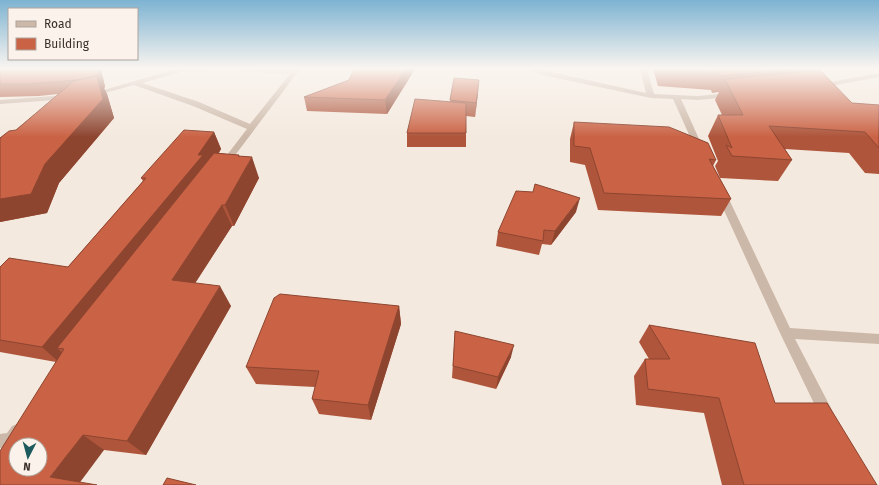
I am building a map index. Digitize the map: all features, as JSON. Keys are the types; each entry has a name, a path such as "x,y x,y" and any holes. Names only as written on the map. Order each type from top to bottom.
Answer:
{"street":[{"path":"86,96 102,92"},
{"path":"159,92 196,104 252,128"},
{"path":"218,171 280,92"},
{"path":"630,92 651,96 698,98 737,94"},
{"path":"650,92 651,96"},
{"path":"0,102 71,97"},
{"path":"676,97 706,161"},
{"path":"716,183 786,333 831,423"},
{"path":"786,333 879,339"},
{"path":"0,441 11,439 26,420"}],"building":[{"path":"61,92 101,92 103,99 45,164 31,194 0,199 0,138 9,131 16,130"},
{"path":"318,92 391,92 385,100 304,97"},
{"path":"452,92 477,92 476,103 450,100"},
{"path":"731,92 841,92 852,103 879,105 879,148 865,132 769,126 792,160 732,156 726,145 732,148 718,115 743,115"},
{"path":"415,99 466,103 466,133 407,133"},
{"path":"574,122 669,127 708,143 716,160 709,159 731,199 604,193 590,148 574,146"},
{"path":"184,130 214,132 198,155 203,155 42,347 0,340 0,267 9,258 68,267 146,178 141,178"},
{"path":"214,153 252,157 225,205 222,205 172,280 220,286 127,441 83,435 50,477 97,485 0,485 0,451 8,438 8,477 48,477 48,437 9,437 64,349 57,348"},
{"path":"535,184 580,198 555,231 544,230 543,241 498,232 516,191 533,192"},
{"path":"280,294 399,306 368,405 312,399 319,371 246,367 274,298"},
{"path":"649,325 755,343 775,403 827,403 877,485 744,485 719,398 648,389 645,359 670,359"},
{"path":"455,331 514,345 498,377 453,366"},
{"path":"167,478 196,485 163,485"}]}
